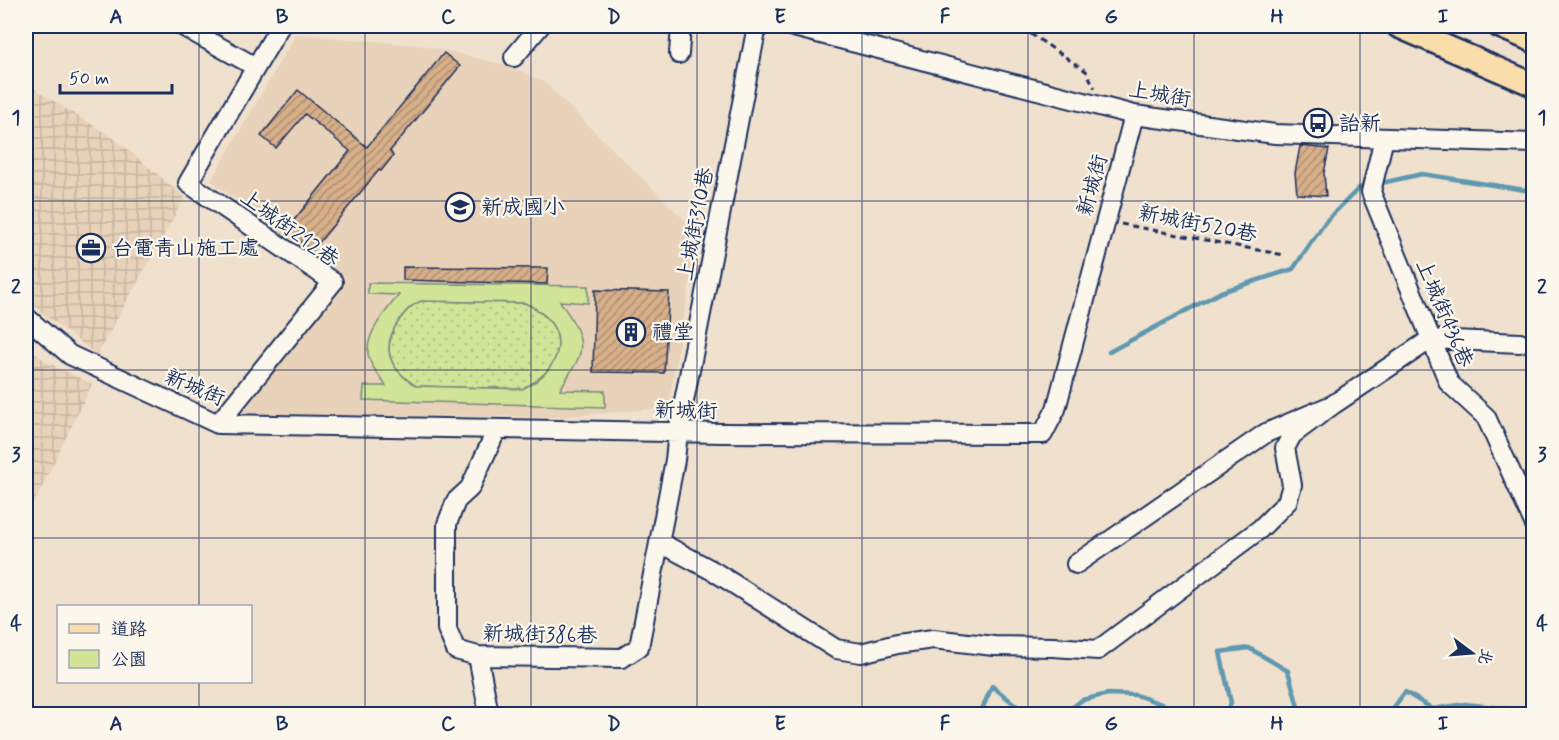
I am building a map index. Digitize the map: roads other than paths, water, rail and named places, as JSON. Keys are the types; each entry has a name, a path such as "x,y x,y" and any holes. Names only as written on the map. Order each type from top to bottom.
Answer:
{"main road":[{"path":"1398,26 1533,85"},
{"path":"1499,26 1533,41"}],"street":[{"path":"182,26 256,66"},
{"name":"上城街212巷","path":"218,424 333,282 188,183 280,26"},
{"path":"514,57 540,26"},
{"path":"679,54 681,26"},
{"name":"上城街310巷","path":"678,432 757,26"},
{"name":"上城街","path":"790,26 1134,115 1275,134 1533,143"},
{"name":"新城街","path":"26,317 70,355 218,424 678,432 1043,434 1056,409 1134,115"},
{"name":"上城街436巷","path":"1384,138 1371,192 1449,383 1486,417 1533,523"},
{"path":"660,542 715,572 836,650 861,653 897,644 933,639 994,646 1098,650 1260,530 1287,502 1292,485 1285,448 1292,435 1334,404 1431,339 1520,343"},
{"path":"1076,564 1266,433 1334,404"},
{"name":"新城街386巷","path":"497,429 470,488 456,501 447,524 447,629 456,650 478,656 622,658 639,647 675,460 678,432"},
{"path":"478,656 489,714"}],"waterway":[{"path":"1377,184 1422,174 1525,190 1534,194"},
{"path":"1109,352 1221,292 1293,269 1326,221 1359,188 1369,186"},
{"path":"1225,714 1231,703 1220,652 1249,648 1288,671 1300,714"},
{"path":"980,714 992,686 1027,714"},
{"path":"1389,714 1405,692 1433,709 1465,704 1534,711"},
{"path":"1064,714 1082,700 1108,694 1136,695 1190,714"}],"place":[{"name":"詒新","path":"1318,123"},
{"name":"新成國小","path":"460,207"},
{"name":"台電青山施工處","path":"91,248"},
{"name":"禮堂","path":"631,332"}]}
